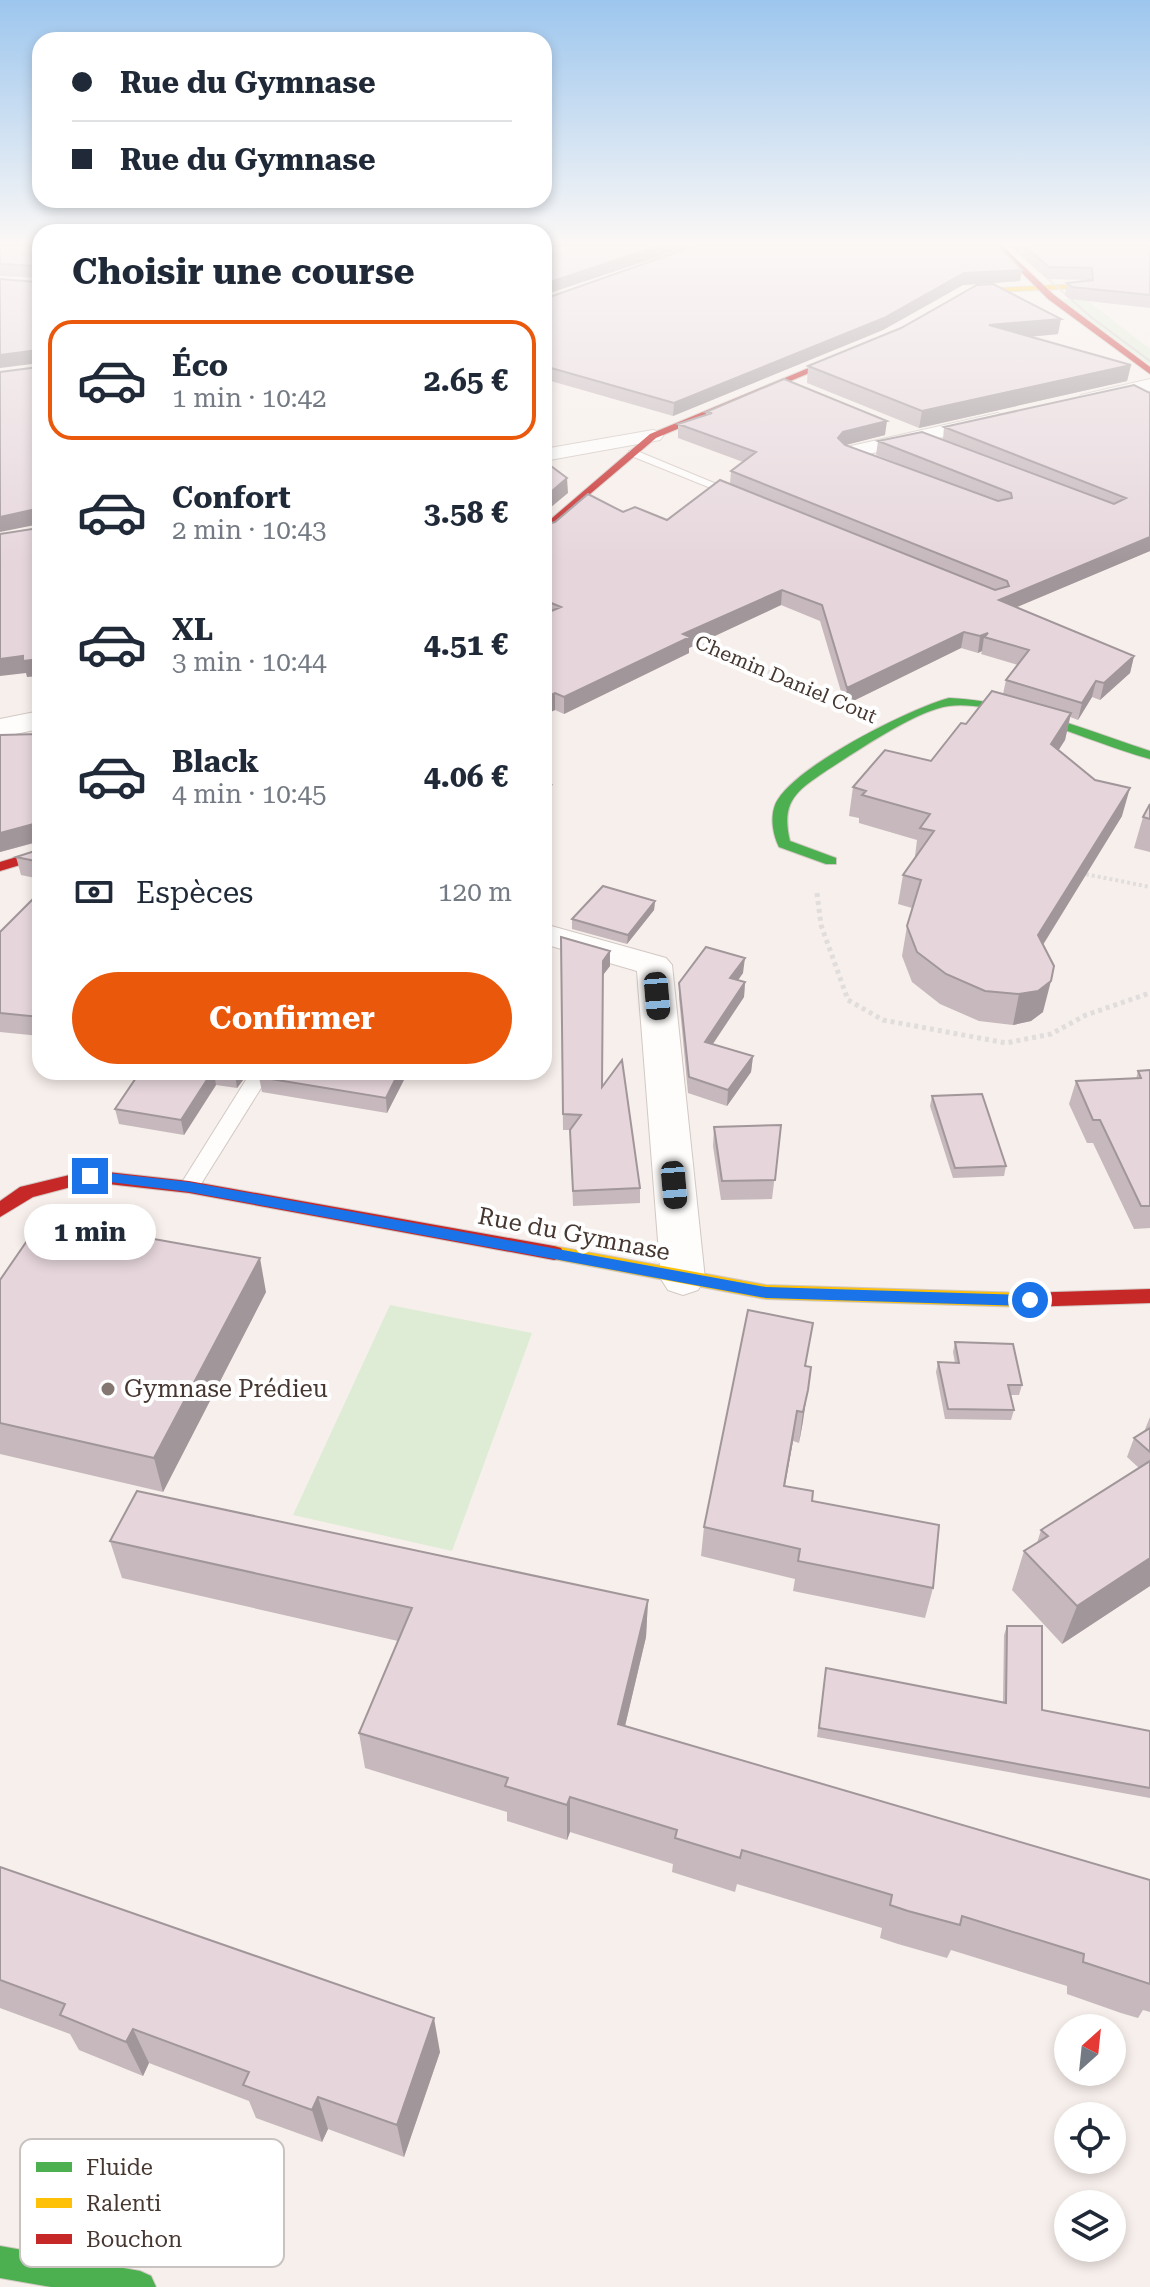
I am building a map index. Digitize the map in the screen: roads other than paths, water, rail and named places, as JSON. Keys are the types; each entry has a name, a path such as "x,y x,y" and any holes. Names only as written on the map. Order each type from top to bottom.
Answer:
{"street":[{"path":"552,454 653,436 855,352"},
{"path":"1125,352 1150,371"},
{"path":"782,382 809,393"},
{"path":"1072,402 1150,385"},
{"path":"851,452 1025,413"},
{"path":"889,426 916,437"},
{"path":"552,523 653,436"},
{"path":"822,858 784,844 778,822 785,798 832,761 896,725 948,702 983,704 1150,755"},
{"path":"0,728 32,722"},
{"path":"0,867 32,857"},
{"path":"552,931 654,965 683,1279"},
{"name":"Rue du Gymnase","path":"0,1210 27,1192 90,1176 189,1187 766,1292 1030,1300 1150,1296"},
{"path":"0,2262 20,2266"},
{"path":"28,2267 140,2287"}],"lane":[{"path":"916,437 944,448"},
{"path":"851,452 879,463"},
{"path":"633,453 745,499"},
{"path":"189,1187 256,1080"}],"tram line":[{"path":"1138,352 1150,361"}],"place":[{"name":"Gymnase Prédieu","path":"108,1389"}]}
